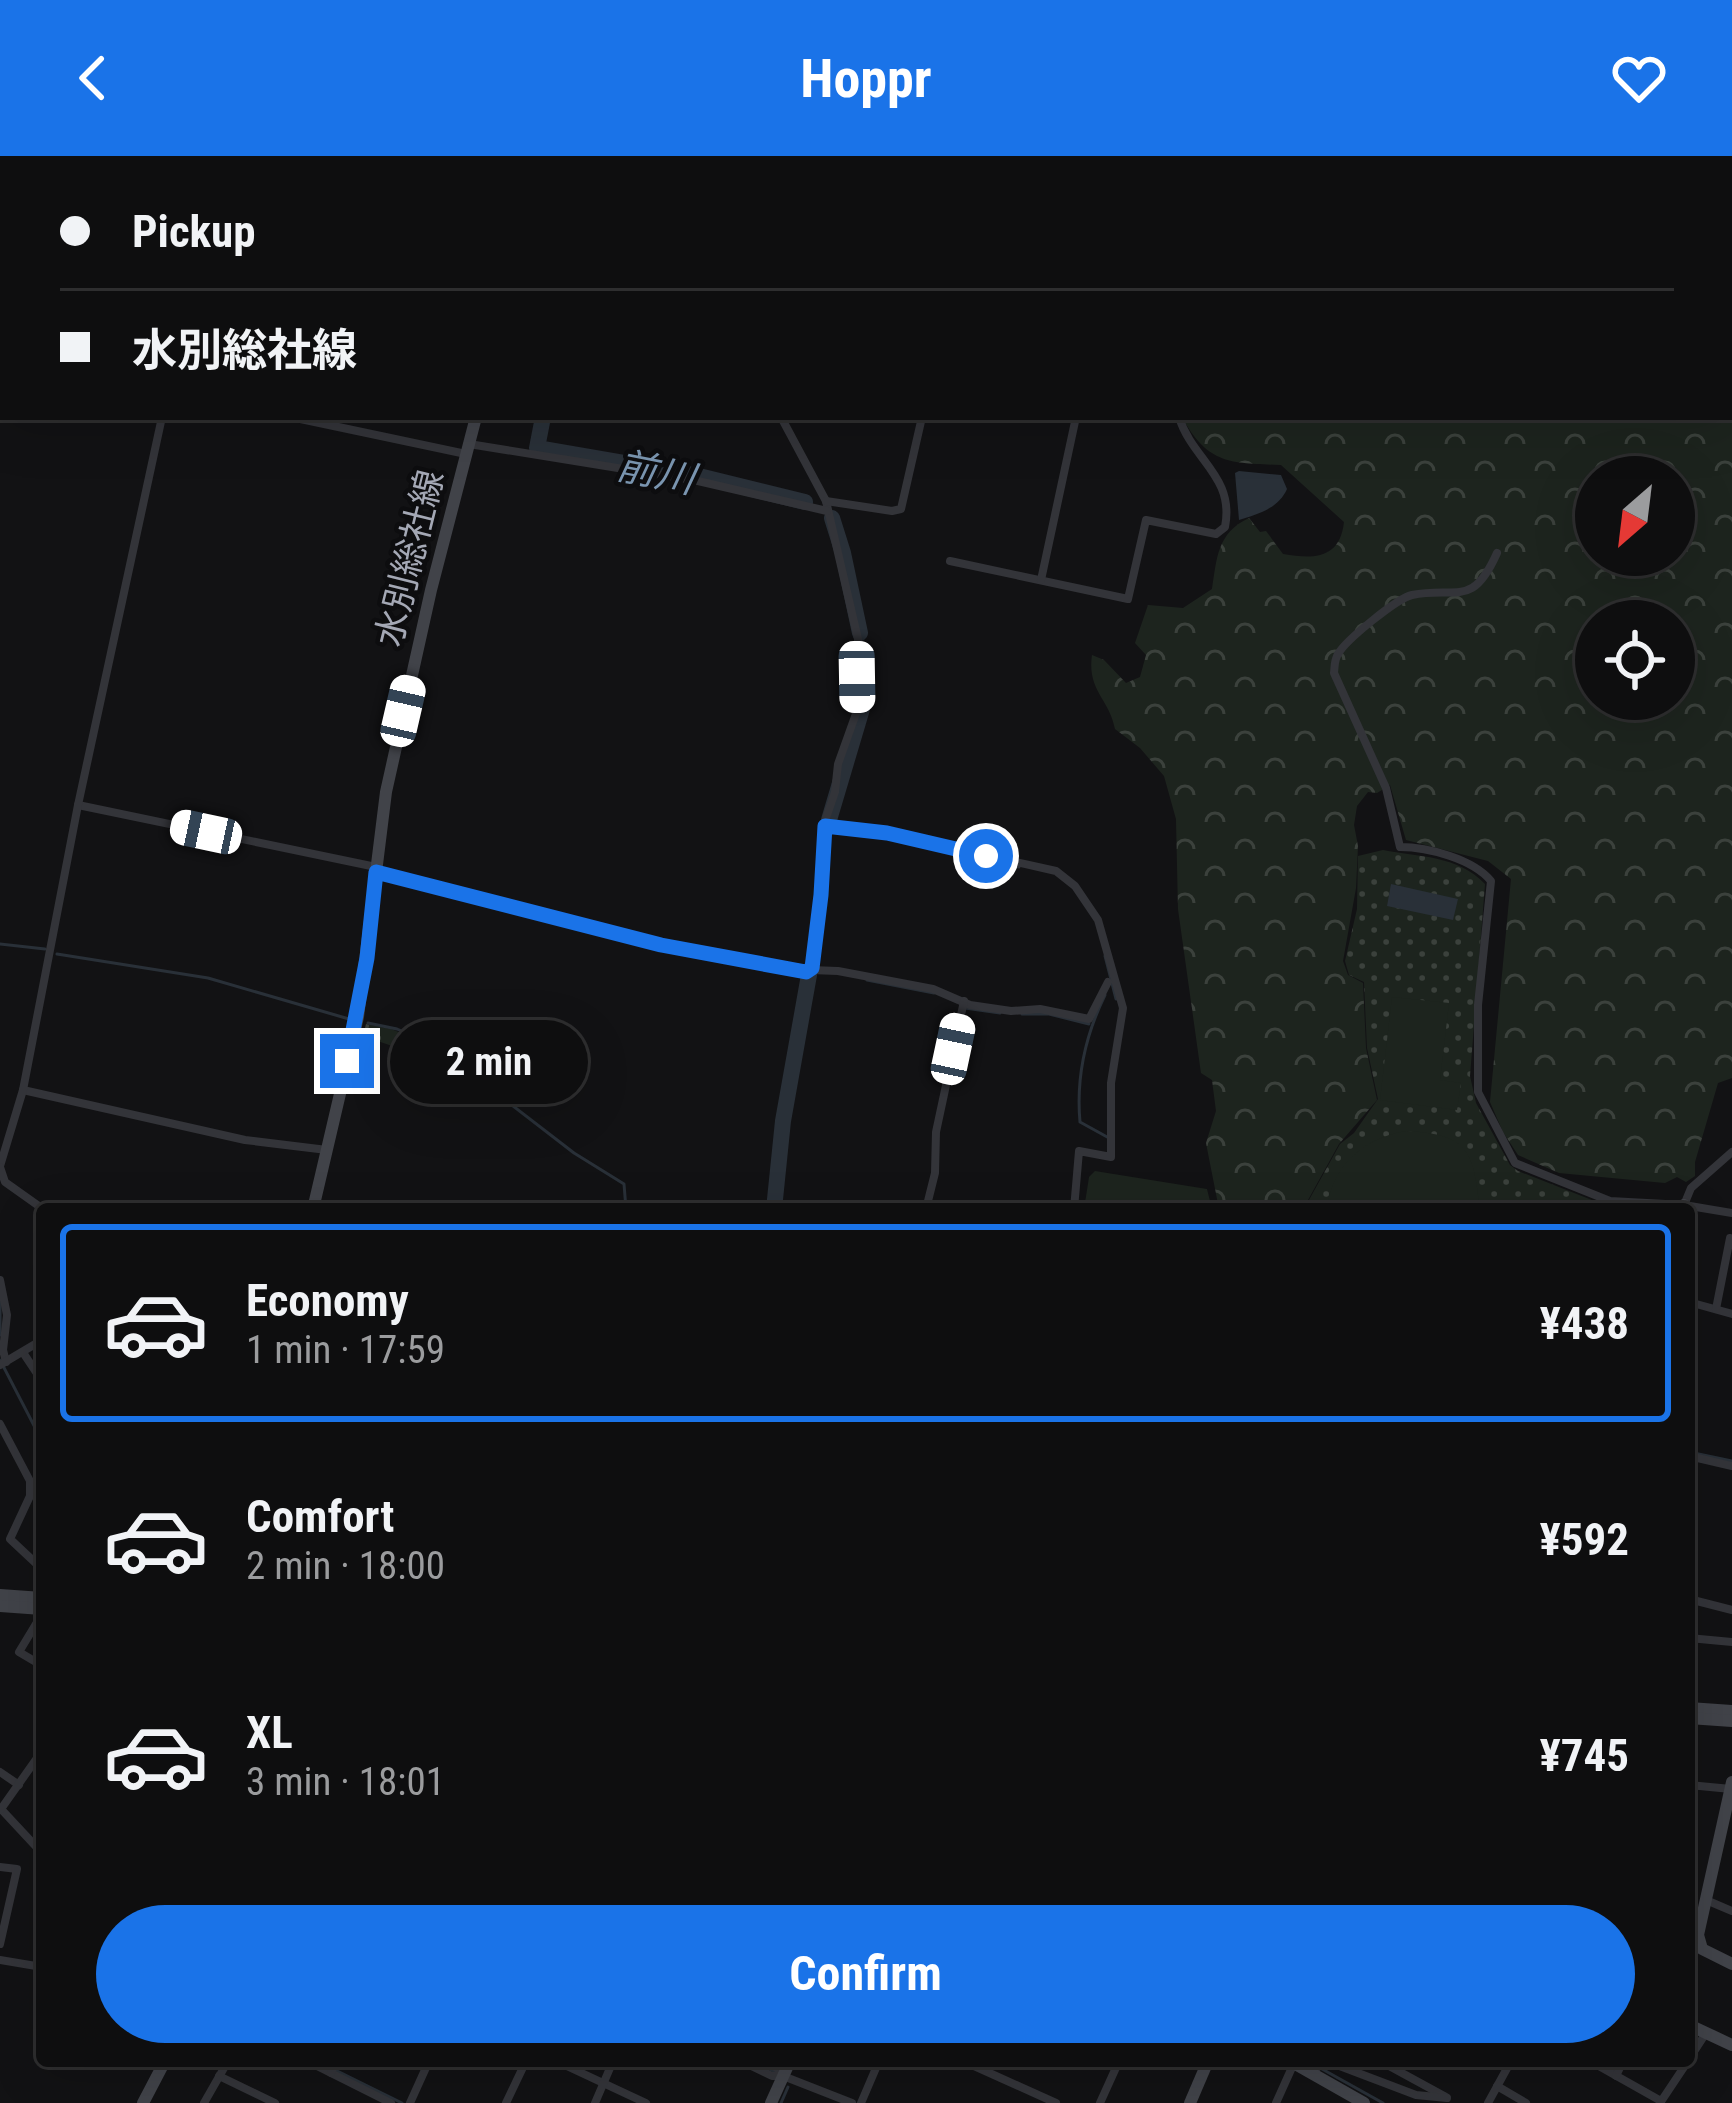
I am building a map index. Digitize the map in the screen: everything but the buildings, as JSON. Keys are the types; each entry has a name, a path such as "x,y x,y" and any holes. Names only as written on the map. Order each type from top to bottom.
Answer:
{"main road":[{"name":"水別総社線","path":"314,1203 358,1016 386,792 475,420"},
{"path":"0,1595 36,1598"},
{"path":"0,1606 36,1610"},
{"path":"1695,1708 1732,1711"},
{"path":"1695,1718 1732,1721"},
{"path":"1695,1943 1731,1786"},
{"path":"1695,1947 1732,1964"},
{"path":"1695,2028 1732,2045"},
{"path":"143,2103 162,2067"},
{"path":"771,2103 787,2067"},
{"path":"1190,2103 1205,2067"},
{"path":"1309,2067 1364,2103"}],"street":[{"path":"36,1203 5,1181 0,1165 23,1090 161,420"},
{"path":"308,420 468,449 698,481 826,506 901,509 921,420"},
{"path":"783,420 826,506 858,639 858,708 838,764 825,826 812,968"},
{"path":"1041,580 1075,420"},
{"path":"950,561 1128,599 1145,520 1221,532 1227,517 1222,484 1193,448 1180,420"},
{"path":"1498,553 1481,580 1460,595 1412,595 1393,605 1344,647 1335,658 1334,673 1386,788 1400,848 1430,849 1489,876 1476,1065 1478,1092 1502,1143 1522,1168 1610,1201 1635,1203"},
{"path":"78,806 377,869 661,945 783,969 806,972 812,968 933,989 982,1007 1089,1019 1108,982"},
{"path":"825,826 887,833 1056,871 1086,902 1105,940 1124,1015 1112,1083 1112,1157 1079,1151 1074,1203"},
{"path":"928,1203 935,1173 936,1132 964,1001"},
{"path":"23,1090 222,1136 327,1150"},
{"path":"1685,1203 1691,1188 1732,1152"},
{"path":"1695,1208 1732,1213"},
{"path":"1716,1309 1726,1287 1731,1234"},
{"path":"0,1280 7,1315 2,1364 36,1345"},
{"path":"1695,1304 1732,1314"},
{"path":"24,1354 36,1372"},
{"path":"0,1424 30,1481 29,1496 10,1539 36,1563"},
{"path":"1695,1457 1732,1466"},
{"path":"1695,1601 1732,1610"},
{"path":"36,1622 19,1652 36,1662"},
{"path":"1695,1639 1732,1642"},
{"path":"36,1760 2,1808 36,1846"},
{"path":"0,1772 20,1785"},
{"path":"1695,1785 1731,1786"},
{"path":"0,1867 16,1869 0,1944"},
{"path":"1706,1900 1732,1911"},
{"path":"0,1960 36,1966"},
{"path":"1695,2050 1706,2033"},
{"path":"204,2103 224,2067"},
{"path":"410,2103 425,2067"},
{"path":"506,2103 523,2067"},
{"path":"569,2067 646,2103"},
{"path":"595,2103 611,2067"},
{"path":"753,2067 857,2103 876,2067"},
{"path":"775,2067 783,2076"},
{"path":"976,2067 1056,2103"},
{"path":"1100,2103 1116,2067"},
{"path":"1276,2103 1290,2067"},
{"path":"1316,2069 1320,2067"},
{"path":"1342,2067 1416,2095 1448,2101"},
{"path":"1390,2067 1448,2101"},
{"path":"1488,2103 1507,2067"},
{"path":"1600,2067 1661,2102 1684,2067"},
{"path":"1616,2076 1620,2067"},
{"path":"333,2068 391,2103"},
{"path":"219,2076 275,2103"},
{"path":"1497,2086 1526,2103"}],"green space":[{"path":"1184,420 1732,420 1732,1078 1718,1083 1695,1176 1686,1182 1677,1177 1665,1183 1559,1173 1518,1155 1490,1102 1511,879 1488,861 1406,840 1390,785 1377,793 1368,792 1357,806 1356,888 1343,961 1348,975 1363,983 1366,1048 1377,1100 1339,1144 1306,1203 1218,1203 1206,1143 1216,1111 1212,1080 1201,1073 1178,909 1176,819 1164,776 1115,729 1095,686 1092,655 1104,660 1126,683 1140,677 1146,655 1135,643 1148,605 1183,608 1212,589 1225,539 1249,518 1283,554 1304,556 1331,550 1344,522 1281,465 1235,462 1201,444"},
{"path":"1383,850 1423,856 1462,867 1485,884 1470,1076 1476,1103 1510,1165 1599,1203 1307,1203 1340,1144 1378,1099 1367,1048 1364,982 1349,975 1345,961 1357,909 1358,856"},
{"path":"1392,997 1449,1003 1440,1080 1461,1083 1457,1110 1380,1100"},
{"path":"366,1024 431,1045 483,1054 489,1062 489,1079 363,1036"},
{"path":"1428,1133 1456,1142 1471,1161 1479,1203 1328,1203 1336,1179 1353,1156 1391,1135"},
{"path":"1095,1171 1207,1189 1210,1203 1085,1203 1089,1177"}],"shaded area":[{"path":"1235,473 1281,475 1287,489 1273,506 1239,520"},
{"path":"1391,884 1458,899 1453,920 1387,906"}],"waterway":[{"name":"前川","path":"542,420 537,448 699,476 805,502"},
{"name":"前川","path":"832,518 860,633"},
{"name":"前川","path":"829,820 862,709 861,694"},
{"path":"935,847 1019,867"},
{"path":"0,944 45,949"},
{"path":"57,954 208,978 349,1019"},
{"path":"1105,956 1116,999"},
{"name":"前川","path":"775,1203 783,1121 809,975"},
{"path":"867,980 934,993"},
{"path":"1105,995 1084,1057 1079,1106 1080,1122 1109,1138"},
{"path":"965,1008 1000,1013"},
{"path":"1022,1014 1049,1014 1089,1024"},
{"path":"368,1023 429,1043 483,1052 491,1063 489,1083 496,1093 574,1153 624,1184 626,1203"},
{"path":"0,1299 0,1335"},
{"path":"0,1360 36,1429"},
{"path":"1695,1453 1732,1461"},
{"path":"329,2067 402,2103"},
{"path":"765,2067 774,2071"},
{"path":"1322,2069 1383,2103"},
{"path":"781,2103 788,2087"}],"route":[{"path":"347,1061 367,958 376,872 661,945 806,972 812,968 818,928 825,826 914,838 986,856"}]}
